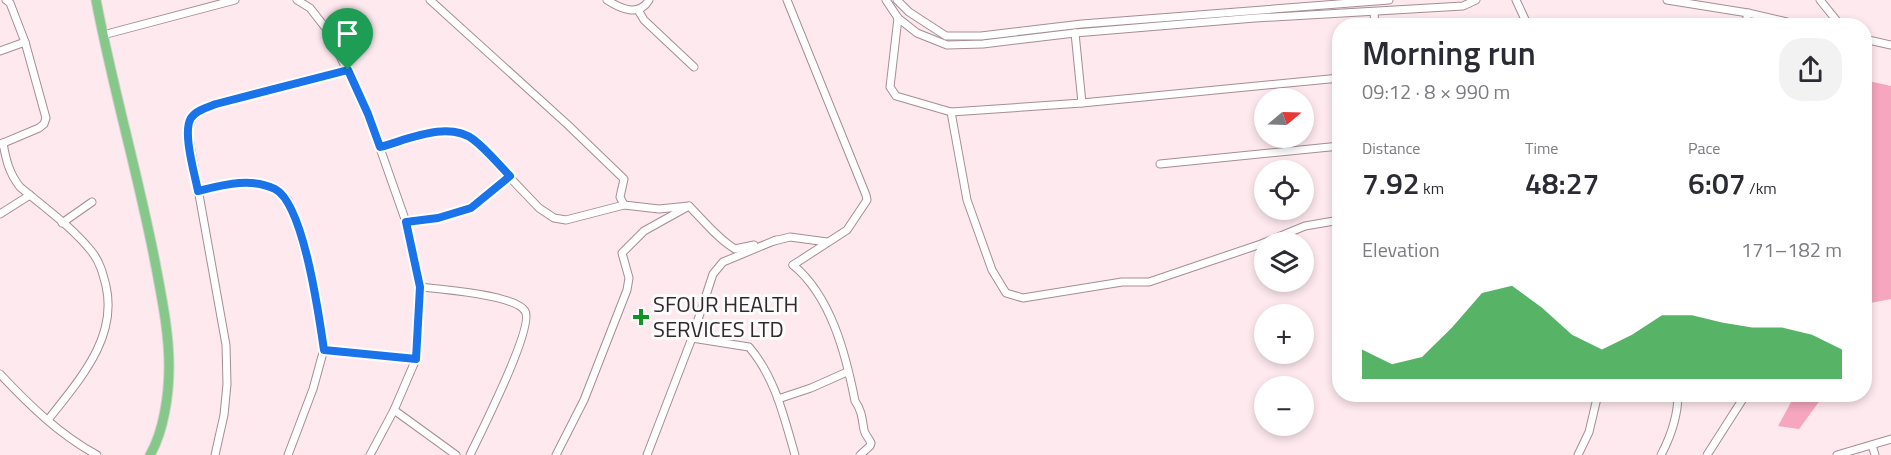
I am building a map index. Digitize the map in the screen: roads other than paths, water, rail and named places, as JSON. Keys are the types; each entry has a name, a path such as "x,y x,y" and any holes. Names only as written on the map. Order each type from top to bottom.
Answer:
{"main road":[{"path":"96,0 151,240 166,332 169,366 167,395 161,426 150,455"}],"street":[{"path":"6,0 10,3 25,42 46,118 44,124 39,128 1,144 8,167 13,177 30,195 82,240 94,254 103,271 108,294 109,313 106,330 96,353 48,420"},
{"path":"103,35 235,0"},
{"path":"297,0 310,8 328,31 368,114 406,222 420,287 416,359 394,410 370,455"},
{"path":"430,0 440,3 624,179 620,197 624,205"},
{"path":"608,0 617,6 638,10 644,8 649,0"},
{"path":"788,0 867,195 865,204 847,230 793,265"},
{"path":"886,0 898,18 917,33 947,45 983,44 1389,0"},
{"path":"897,0 909,12 946,36 981,36 1082,24 1255,14"},
{"path":"1254,0 1255,14"},
{"path":"1336,5 1374,12 1476,0"},
{"path":"1516,0 1524,18"},
{"path":"1667,0 1770,18"},
{"path":"1820,0 1835,18"},
{"path":"638,10 644,20 694,67"},
{"path":"1374,12 1374,18"},
{"path":"1747,18 1748,13"},
{"path":"898,18 890,87 896,96 951,112 1082,103 1332,79"},
{"path":"1075,33 1082,103"},
{"path":"1872,41 1891,45"},
{"path":"0,51 25,42"},
{"path":"215,455 224,415 227,384 226,345 188,133 190,119 200,110 216,104 348,70"},
{"path":"951,112 967,200 993,270 1006,293 1023,298 1122,282 1149,282 1261,244 1305,226 1332,221"},
{"path":"380,147 437,132 455,131 472,138 539,208 554,218 566,219 624,205 659,209 689,206 725,243 735,249 789,237 827,242 793,265"},
{"path":"1160,164 1332,147"},
{"path":"406,222 438,218 471,208 510,176"},
{"path":"198,191 249,182 277,190 288,200 295,218 312,279 324,350 313,389 288,455"},
{"path":"0,214 30,195"},
{"path":"62,223 92,202"},
{"path":"556,455 584,400 627,290 629,278 622,253 644,231 689,206"},
{"path":"647,455 692,338 713,274 723,262 776,240"},
{"path":"793,265 815,286 843,347 855,401 864,421 864,433 871,443 860,455"},
{"path":"420,287 468,292 510,301 524,309 528,319 520,345 471,455"},
{"path":"692,338 749,347 759,358 778,399 795,455"},
{"path":"324,350 416,359"},
{"path":"778,399 847,372"},
{"path":"0,374 73,442 97,455"},
{"path":"1578,455 1589,432 1596,402"},
{"path":"1661,455 1671,436 1678,402"},
{"path":"1707,455 1741,402"},
{"path":"394,410 456,455"},
{"path":"1837,455 1891,439"},
{"path":"1872,445 1875,455"}],"place":[{"name":"SFOUR HEALTH SERVICES LTD","path":"641,317"}]}
